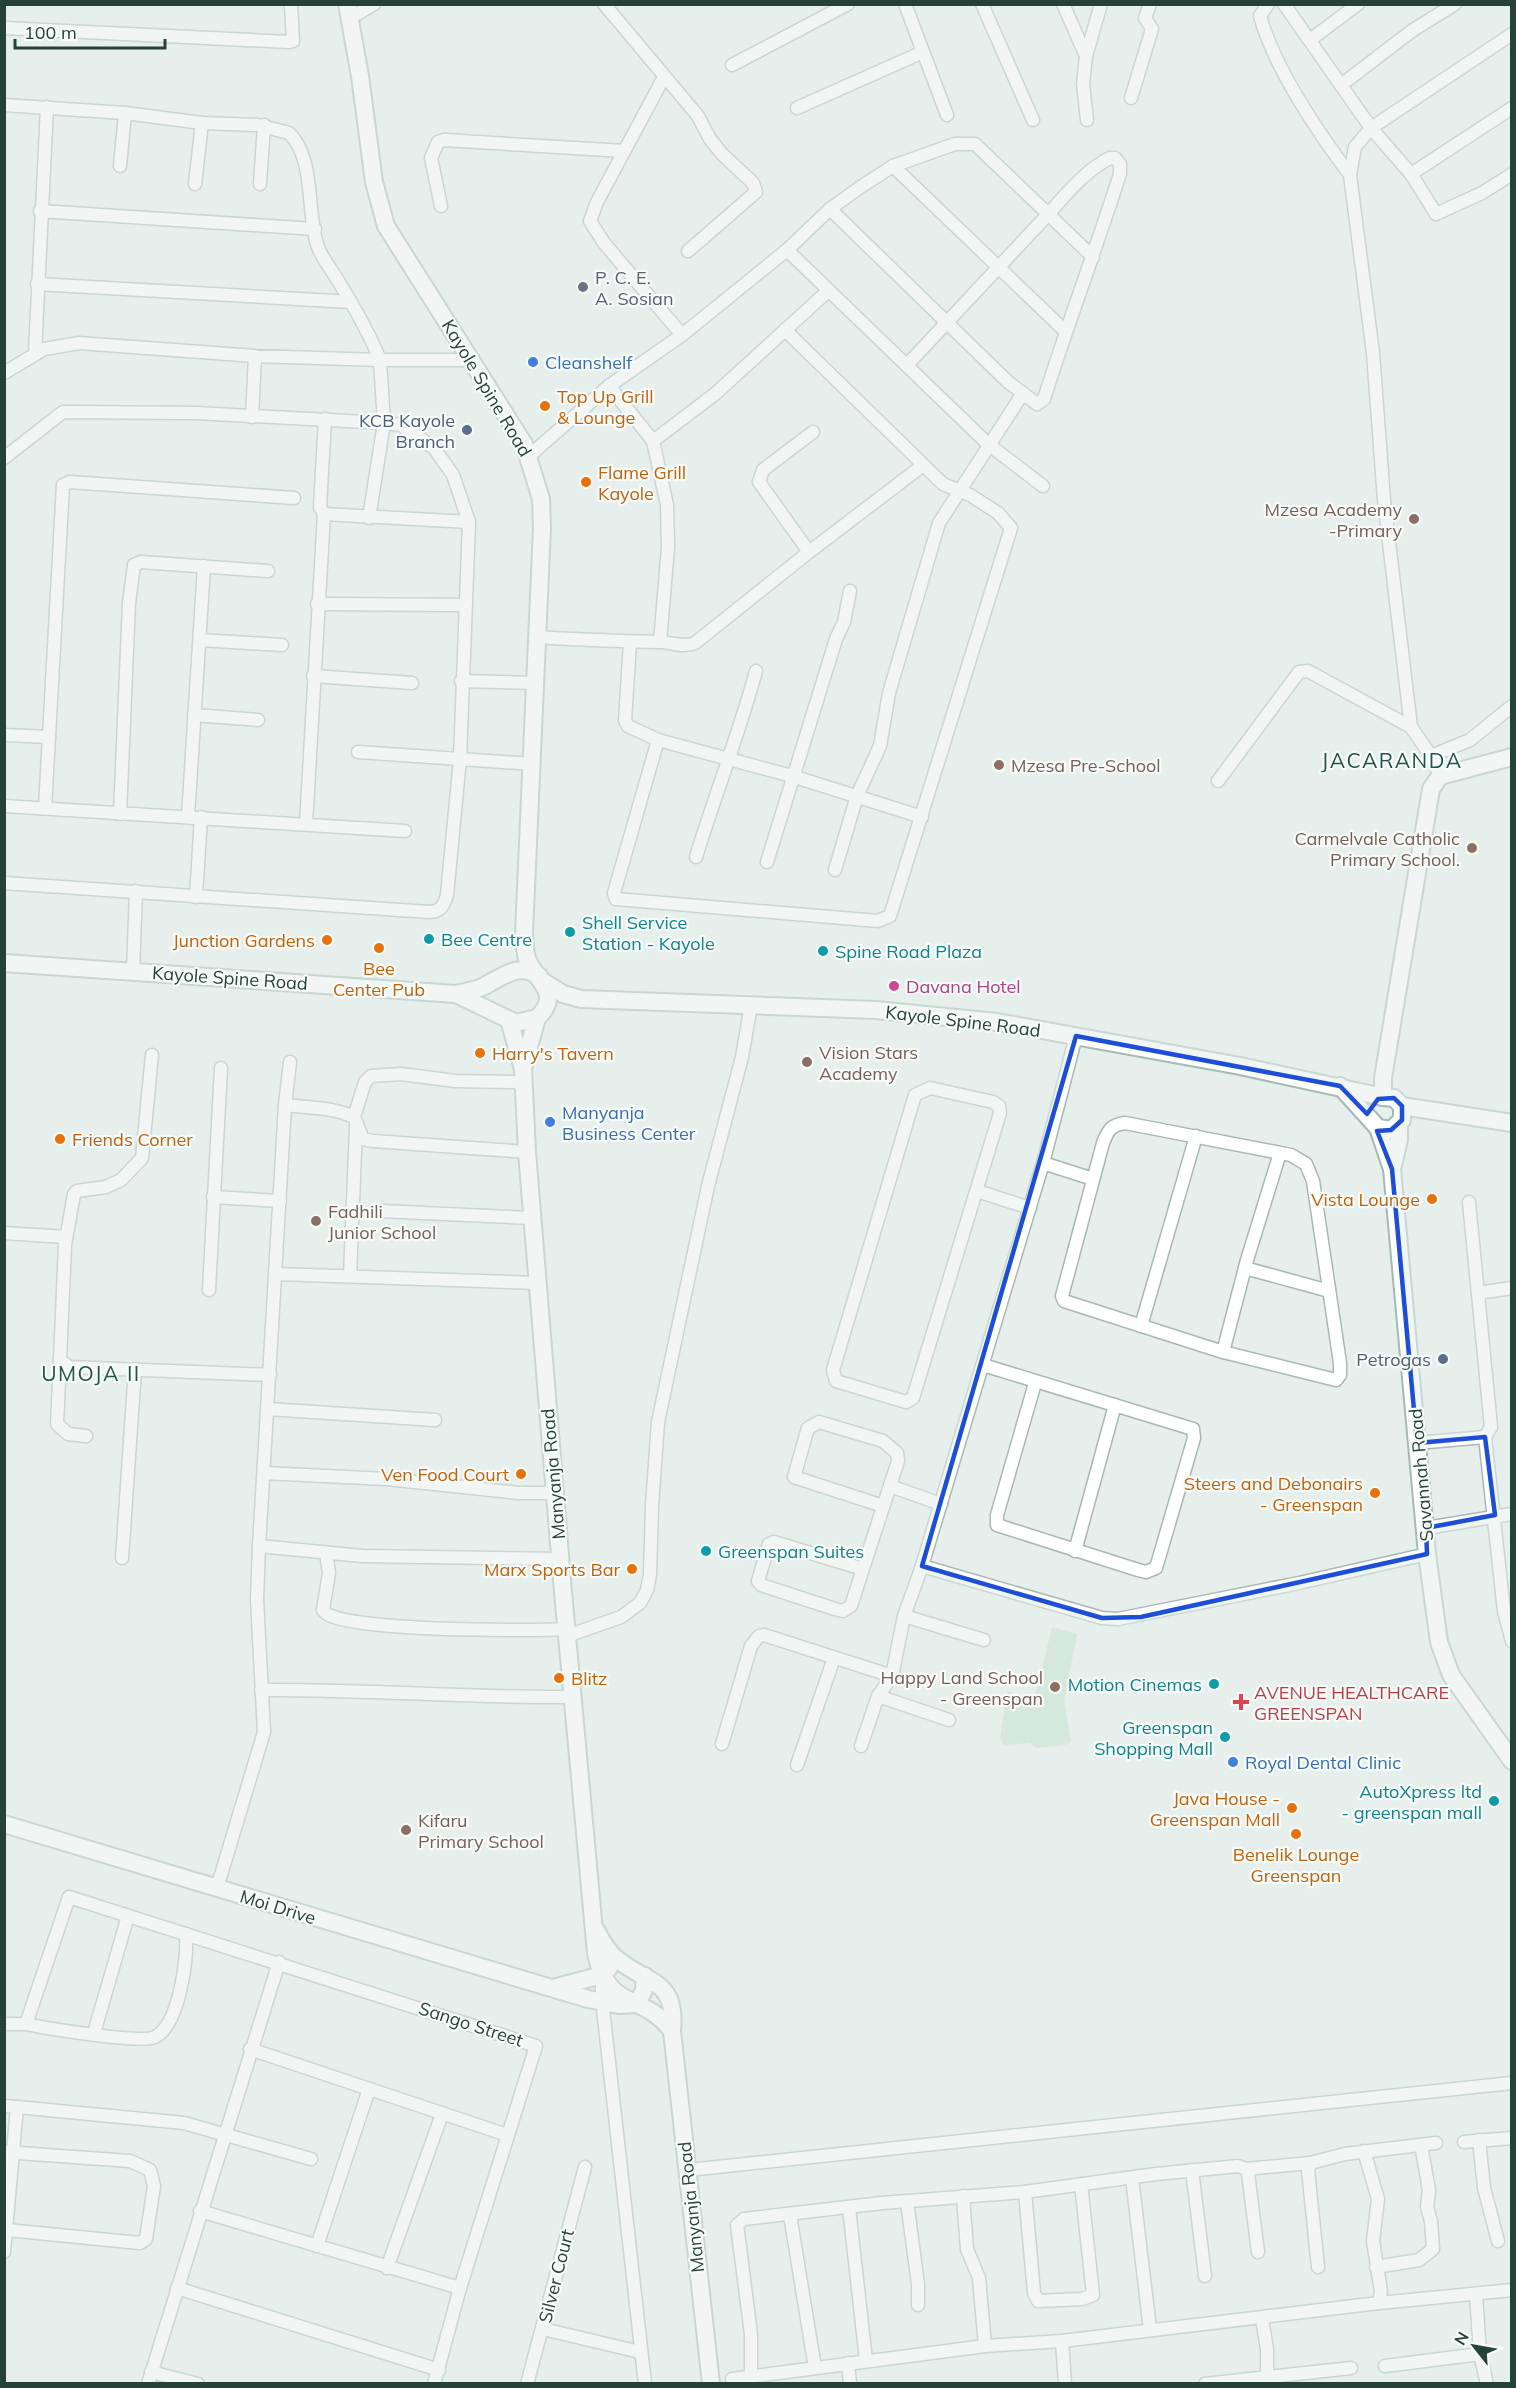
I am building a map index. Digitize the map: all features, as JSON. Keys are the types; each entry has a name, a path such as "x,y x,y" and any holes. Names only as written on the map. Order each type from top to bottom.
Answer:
{"main road":[{"name":"Kayole Spine Road","path":"348,11 380,208 400,250 473,360 529,456 541,499 538,638 524,933"},
{"path":"1383,1097 1383,1078 1431,789 1440,776 1512,757"},
{"path":"505,1018 494,997 519,951 524,933"},
{"path":"523,1069 526,1050 548,998 541,979 526,955 524,933"},
{"name":"Kayole Spine Road","path":"4,963 456,994"},
{"path":"456,994 477,989 504,975 523,969 563,994 581,999"},
{"path":"456,994 505,1018 523,1023 581,999"},
{"name":"Kayole Spine Road","path":"581,999 925,1014 997,1022 1340,1086 1383,1097"},
{"name":"Manyanja Road","path":"505,1018 523,1069 532,1218 566,1633 596,1953 602,1975 616,1994 657,2013 672,2031"},
{"path":"1340,1086 1374,1122 1391,1130 1399,1124 1403,1116 1402,1106"},
{"path":"1374,1122 1371,1107 1383,1097 1394,1098 1402,1106 1512,1123"},
{"name":"Savannah Road","path":"1374,1122 1392,1169 1427,1554 1444,1660 1460,1689 1512,1761"},
{"name":"Savannah Road","path":"1392,1169 1398,1147 1399,1124"},
{"name":"Moi Drive","path":"4,1824 552,1989 620,2005 637,2004"},
{"name":"Manyanja Road","path":"595,1930 618,1961 655,1981 668,1994 673,2008 672,2031 711,2384"},
{"path":"576,1983 596,1953"},
{"path":"552,1989 602,1975 618,1961"},
{"path":"637,2004 644,1990 645,1976"}],"street":[{"path":"4,28 290,42 293,41 294,29 291,4"},
{"path":"348,11 374,4"},
{"path":"604,4 698,116 710,139 722,154 753,183 756,192 688,251"},
{"path":"732,65 848,4"},
{"path":"905,4 947,115"},
{"path":"982,4 1034,120"},
{"path":"1063,4 1086,56"},
{"path":"1087,120 1083,84 1086,56 1101,4"},
{"path":"1131,98 1152,29 1145,18 1150,4"},
{"path":"1268,4 1260,16 1267,43 1322,137 1350,175"},
{"path":"1284,4 1371,128 1411,174 1436,214 1482,193 1512,174"},
{"path":"1310,40 1358,4"},
{"path":"1341,85 1413,30 1455,4"},
{"path":"1411,727 1384,500 1372,353 1350,175 1355,147 1371,128 1512,34"},
{"path":"797,108 923,52"},
{"path":"664,77 592,212 590,221 604,243 682,335"},
{"path":"4,105 125,113 202,123 264,125 289,133 294,140 310,189 311,217 318,248 351,302 380,360 384,423 369,518"},
{"path":"35,353 40,211 47,107"},
{"path":"1411,174 1512,108"},
{"path":"120,166 125,113"},
{"path":"195,184 202,123"},
{"path":"260,184 264,125"},
{"path":"441,206 430,158 438,142 444,140 624,151"},
{"path":"529,456 609,386 682,335 787,250 830,209 893,166 955,144 975,144 1094,256"},
{"path":"830,209 946,323 1033,403 1040,403 1044,399 1065,331 1094,256 1120,174 1120,164 1115,158 1105,161 1080,181 1049,213 998,268 946,323 907,365"},
{"path":"893,166 1065,331"},
{"path":"40,211 315,229"},
{"path":"787,250 907,365 918,380 988,444 1043,486"},
{"path":"37,284 351,302"},
{"path":"653,441 715,394 828,291"},
{"path":"658,740 614,893 616,899 886,920 922,818 1011,528 998,513 961,490 948,488 922,466 785,330"},
{"path":"4,374 35,353 57,346 79,343 255,356 473,360"},
{"path":"252,417 255,356"},
{"path":"609,386 653,441 669,520 660,642"},
{"path":"835,870 857,796 880,746 889,693 939,523 1023,393"},
{"path":"4,458 63,412 185,413 401,425 434,448 453,475 469,522 461,681 460,759 447,896 436,912 4,883"},
{"path":"306,824 324,514 320,507 325,419"},
{"path":"809,552 759,482 763,470 813,432"},
{"path":"538,638 630,643 660,642 688,646 695,643 922,466"},
{"path":"45,808 60,515 62,487 65,483 294,498"},
{"path":"324,514 469,522"},
{"path":"120,814 132,568 141,562 268,571"},
{"path":"196,897 194,715 204,566"},
{"path":"767,862 792,776 836,639 844,622 850,591"},
{"path":"317,604 465,605"},
{"path":"200,640 282,645"},
{"path":"630,643 625,720 628,726 658,740 792,776 922,818"},
{"path":"696,857 727,758 745,713 756,671"},
{"path":"1218,781 1299,672 1314,673 1411,727 1431,756 1440,776"},
{"path":"313,676 412,683"},
{"path":"461,681 536,683"},
{"path":"1431,756 1470,740 1512,706"},
{"path":"194,715 258,720"},
{"path":"4,735 49,737"},
{"path":"358,752 532,764"},
{"path":"4,806 405,831"},
{"path":"133,971 136,891"},
{"path":"326,1553 329,1573 323,1610 331,1618 365,1625 495,1632 566,1633 632,1611 647,1590 650,1575 658,1422 708,1186 742,1057 751,1005"},
{"path":"861,1746 878,1696 891,1676 904,1616 922,1566 1030,1208 1076,1036"},
{"path":"86,1436 68,1434 57,1424 66,1237 74,1194 77,1191 105,1187 122,1180 142,1158 152,1055"},
{"path":"217,1888 264,1732 257,1599 259,1546 285,1105 290,1062"},
{"path":"208,1290 221,1068"},
{"path":"350,1276 355,1122 365,1082 371,1076 401,1074 455,1081 517,1082 523,1088"},
{"path":"930,1088 993,1102 999,1106 1000,1113 977,1191 913,1398 906,1402 898,1401 836,1381 833,1370 915,1095 920,1091 930,1088"},
{"path":"285,1105 338,1110 355,1122 363,1139 373,1141 527,1152"},
{"path":"1125,1123 1280,1153 1306,1164 1313,1181 1340,1363 1340,1375 1336,1380 1223,1352 1070,1304 1062,1296 1108,1130 1115,1124 1125,1123"},
{"path":"1141,1326 1196,1136"},
{"path":"1223,1352 1245,1268 1280,1153"},
{"path":"1043,1163 1093,1179"},
{"path":"977,1191 1030,1208"},
{"path":"213,1197 280,1201"},
{"path":"1468,1202 1491,1427 1485,1437 1507,1589 1512,1641"},
{"path":"381,1211 532,1218"},
{"path":"4,1233 66,1237"},
{"path":"1245,1268 1329,1291"},
{"path":"276,1274 538,1283"},
{"path":"1478,1293 1512,1288"},
{"path":"60,1360 69,1367 270,1374"},
{"path":"983,1365 1035,1383 1193,1429 1194,1438 1156,1568 1146,1572 997,1525 997,1515 1035,1383"},
{"path":"122,1558 135,1369"},
{"path":"1075,1551 1115,1405"},
{"path":"268,1409 435,1420"},
{"path":"863,1569 774,1542 769,1544 758,1581 761,1586 843,1611 851,1606 863,1569 883,1506 898,1461 897,1453 883,1441 819,1422 808,1428 794,1477 883,1506"},
{"path":"1418,1443 1485,1437"},
{"path":"264,1473 386,1479 519,1493 547,1493"},
{"path":"890,1486 941,1504"},
{"path":"1426,1528 1512,1514"},
{"path":"259,1546 362,1556 561,1559"},
{"path":"922,1566 1102,1618 1118,1619 1164,1612 1427,1554"},
{"path":"904,1616 984,1640"},
{"path":"722,1744 751,1646 759,1636 764,1635 891,1676"},
{"path":"797,1765 834,1658"},
{"path":"261,1690 332,1690 498,1698 573,1697"},
{"path":"878,1696 949,1720"},
{"name":"Sango Street","path":"26,2024 69,1897 279,1962 536,2046 460,2288 434,2384"},
{"path":"94,2033 128,1916"},
{"path":"4,2024 26,2024 149,2039 163,2030 176,2003 187,1965 186,1934"},
{"path":"198,2384 149,2378 279,1962"},
{"path":"602,1975 602,2000 645,2384"},
{"path":"250,2049 507,2135"},
{"path":"687,2170 1512,2083"},
{"path":"316,2246 369,2089"},
{"path":"4,2252 7,2230 11,2106 184,2123 224,2136 311,2158"},
{"path":"387,2268 442,2114"},
{"path":"1464,2142 1512,2138"},
{"path":"1479,2140 1484,2188 1498,2241"},
{"path":"751,2377 752,2334 737,2225 744,2219 963,2196 1025,2192 1191,2169 1234,2166 1246,2169 1310,2163 1314,2160 1365,2151 1436,2143"},
{"path":"1376,2267 1419,2260 1433,2249 1431,2221 1427,2207 1429,2190 1421,2145"},
{"path":"1365,2151 1377,2199 1373,2241 1381,2291 1379,2303"},
{"path":"7,2230 140,2242 146,2239 154,2186 150,2170 130,2161 9,2153"},
{"path":"1310,2163 1308,2170 1318,2267"},
{"name":"Silver Court","path":"527,2384 543,2329 552,2282 585,2168"},
{"path":"1191,2169 1205,2276"},
{"path":"1246,2169 1258,2252"},
{"path":"1132,2178 1150,2329"},
{"path":"1025,2192 1034,2293 1038,2301 1082,2299 1093,2295 1081,2184"},
{"path":"963,2196 967,2249 979,2278 985,2346"},
{"path":"907,2202 918,2284 918,2305"},
{"path":"849,2208 866,2360"},
{"path":"200,2211 460,2288"},
{"path":"790,2215 815,2368"},
{"path":"177,2288 439,2370"},
{"path":"732,2379 985,2346 1062,2341 1150,2329 1262,2319 1379,2303 1512,2290"},
{"path":"1476,2294 1480,2354 1487,2384"},
{"path":"1262,2319 1268,2349 1267,2377"},
{"path":"543,2329 640,2352"},
{"path":"1062,2341 1065,2384"},
{"path":"1385,2366 1480,2354"},
{"path":"848,2363 850,2384"},
{"path":"1205,2384 1351,2368"}],"highlighted area":[{"path":"1076,1036 1340,1086 1367,1114 1378,1099 1394,1098 1402,1106 1402,1120 1391,1130 1377,1131 1392,1169 1417,1443 1485,1437 1495,1515 1426,1528 1427,1554 1141,1617 1102,1618 922,1566"}],"green space":[{"path":"1052,1627 1077,1634 1064,1701 1071,1742 1065,1745 1036,1748 1029,1743 1004,1745 1000,1738 1007,1692 1014,1693 1015,1697 1032,1701 1038,1686"}],"place":[{"name":"P. C. E. A. Sosian","path":"583,287"},
{"name":"Cleanshelf","path":"533,362"},
{"name":"Top Up Grill & Lounge","path":"545,406"},
{"name":"KCB Kayole Branch","path":"467,430"},
{"name":"Flame Grill Kayole","path":"586,482"},
{"name":"Mzesa Academy -Primary","path":"1414,519"},
{"name":"Mzesa Pre-School","path":"999,765"},
{"name":"Carmelvale Catholic Primary School.","path":"1472,848"},
{"name":"Shell Service Station - Kayole","path":"570,932"},
{"name":"Bee Centre","path":"429,939"},
{"name":"Junction Gardens","path":"327,940"},
{"name":"Bee Center Pub","path":"379,948"},
{"name":"Spine Road Plaza","path":"823,951"},
{"name":"Davana Hotel","path":"894,986"},
{"name":"Harry's Tavern","path":"480,1053"},
{"name":"Vision Stars Academy","path":"807,1062"},
{"name":"Manyanja Business Center","path":"550,1122"},
{"name":"Friends Corner","path":"60,1139"},
{"name":"Vista Lounge","path":"1432,1199"},
{"name":"Fadhili Junior School","path":"316,1221"},
{"name":"Petrogas","path":"1443,1359"},
{"name":"Ven Food Court","path":"521,1474"},
{"name":"Steers and Debonairs - Greenspan","path":"1375,1493"},
{"name":"Greenspan Suites","path":"706,1551"},
{"name":"Marx Sports Bar","path":"632,1569"},
{"name":"Blitz","path":"559,1678"},
{"name":"Motion Cinemas","path":"1214,1684"},
{"name":"Happy Land School - Greenspan","path":"1055,1687"},
{"name":"AVENUE HEALTHCARE GREENSPAN","path":"1241,1702"},
{"name":"Greenspan Shopping Mall","path":"1225,1737"},
{"name":"Royal Dental Clinic","path":"1233,1762"},
{"name":"AutoXpress ltd - greenspan mall","path":"1494,1801"},
{"name":"Java House - Greenspan Mall","path":"1292,1808"},
{"name":"Kifaru Primary School","path":"406,1830"},
{"name":"Benelik Lounge Greenspan","path":"1296,1834"}],"district":[{"name":"JACARANDA","path":"1392,760"},
{"name":"UMOJA II","path":"91,1373"}]}
